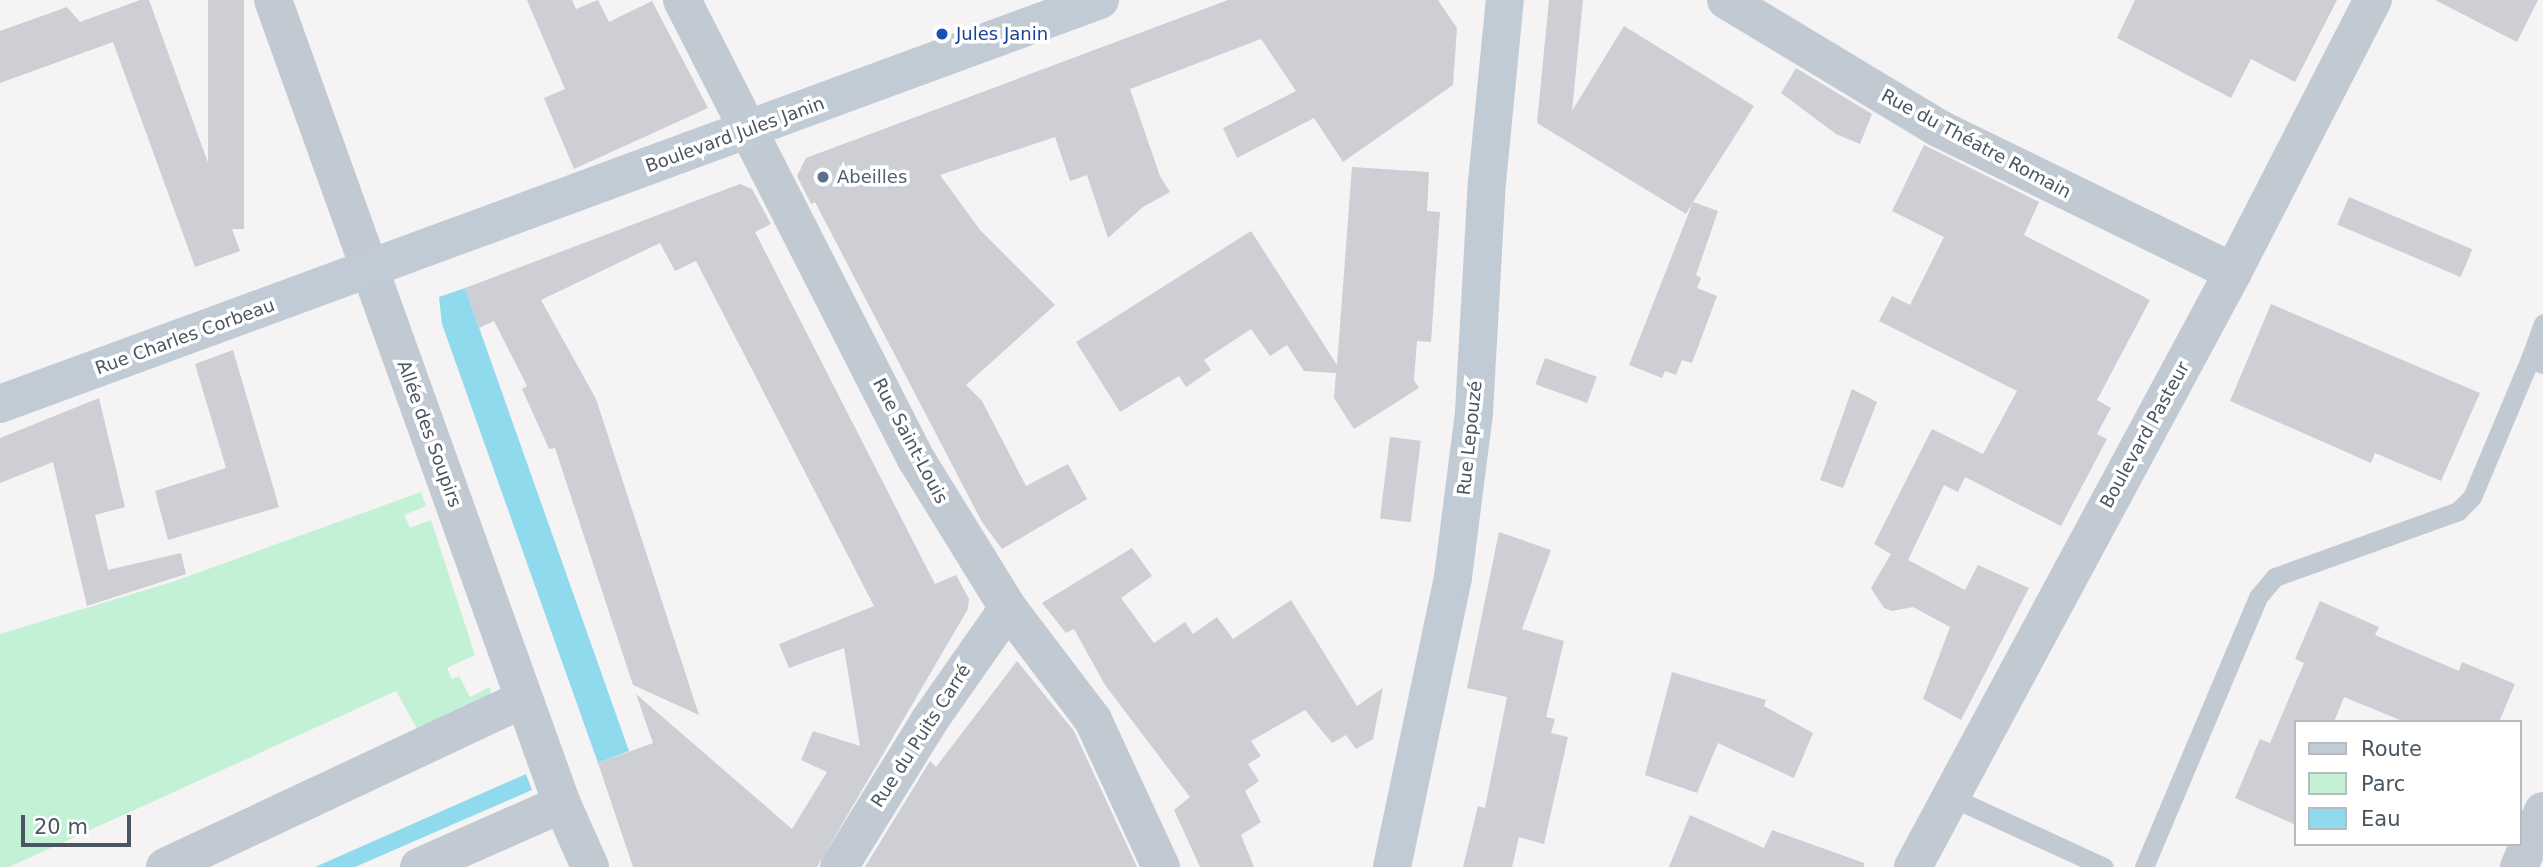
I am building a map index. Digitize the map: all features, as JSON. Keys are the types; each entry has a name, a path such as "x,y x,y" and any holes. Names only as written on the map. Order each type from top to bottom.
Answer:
{"main road":[{"name":"Boulevard Jules Janin","path":"370,270 1100,0"},
{"name":"Rue Lepouzé","path":"1392,867 1455,564 1474,412 1487,182 1504,1"},
{"name":"Rue Charles Corbeau","path":"0,404 145,341 370,270"}],"street":[{"name":"Allée des Soupirs","path":"273,0 562,804 590,867"},
{"name":"Rue Saint-Louis","path":"682,0 916,459 1008,608 1093,720 1161,867"},
{"name":"Rue du Théatre Romain","path":"1726,0 1940,129 2233,272"},
{"name":"Boulevard Pasteur","path":"1913,867 1948,796 2233,272 2372,0"},
{"name":"Rue du Puits Carré","path":"835,865 1008,608"},
{"path":"165,867 524,699"},
{"path":"419,867 562,804"},
{"path":"2519,867 2543,811"}],"lane":[{"path":"2144,867 2258,597 2275,577 2458,511 2472,497 2536,362 2543,323"},
{"path":"1948,796 2104,867"}],"green space":[{"path":"421,492 426,506 404,515 410,528 431,520 475,655 447,668 452,679 459,676 470,697 490,687 491,695 420,734 396,691 9,867 0,867 0,634 172,582"}],"water":[{"path":"465,288 629,751 598,763 442,324 439,297"},
{"path":"526,774 532,790 355,867 315,867"}],"building":[{"path":"140,0 149,0 240,251 195,267 113,42 0,83 0,31 67,7 80,22"},
{"path":"208,0 244,0 244,229 208,229"},
{"path":"527,0 572,0 576,9 598,0 609,22 652,1 708,108 574,169 544,98 565,89"},
{"path":"1228,0 1438,0 1457,28 1453,85 1343,162 1314,118 1237,158 1223,128 1296,91 1261,39 1130,89 1160,176 1170,192 1143,207 1108,238 1087,175 1070,181 1055,137 940,175 980,230 1055,305 966,385 982,401 1026,486 1068,464 1087,499 1002,549 982,522 815,202 811,204 797,176 806,158"},
{"path":"1549,0 1583,0 1572,111 1624,26 1754,106 1686,214 1537,123"},
{"path":"2135,0 2337,0 2295,82 2251,59 2231,98 2117,38"},
{"path":"2435,0 2538,0 2517,42"},
{"path":"1796,68 1872,114 1860,144 1836,134 1781,93"},
{"path":"1924,145 2039,202 2024,235 2150,300 2097,400 2111,408 2097,434 2107,439 2061,526 1965,477 1958,492 1944,485 1908,560 1965,590 1978,565 2029,588 1961,720 1923,699 1950,627 1913,607 1892,611 1884,608 1871,588 1891,554 1874,544 1932,429 1983,454 2017,391 1879,321 1892,296 1910,305 1944,237 1892,211"},
{"path":"1352,167 1429,172 1427,211 1440,212 1431,342 1417,341 1414,380 1419,388 1354,429 1334,398 1336,373 1304,371 1287,345 1270,356 1251,329 1204,360 1211,370 1186,387 1179,376 1120,412 1076,342 1251,231 1337,365"},
{"path":"740,184 752,189 771,224 755,232 935,584 956,575 969,599 968,609 817,867 633,867 598,763 653,743 636,694 792,829 827,772 801,760 813,731 860,746 844,648 789,668 779,644 874,606 696,261 675,271 660,243 541,300 596,399 699,715 633,685 555,448 549,449 522,389 527,386 494,321 479,328 465,288"},
{"path":"2349,197 2472,249 2461,277 2337,225"},
{"path":"1693,202 1718,211 1696,275 1701,278 1697,288 1717,296 1692,363 1682,360 1676,375 1665,371 1662,378 1629,365"},
{"path":"2271,304 2480,393 2441,481 2375,453 2371,463 2230,401"},
{"path":"233,350 279,507 168,540 155,491 226,468 195,364"},
{"path":"1545,358 1597,377 1587,403 1535,384"},
{"path":"1852,389 1877,402 1843,488 1820,480"},
{"path":"99,398 125,507 95,515 108,570 181,553 186,574 87,606 53,462 0,483 0,438"},
{"path":"1390,437 1421,441 1411,522 1380,518"},
{"path":"1499,532 1551,550 1522,629 1564,641 1546,717 1555,719 1551,733 1568,737 1544,844 1519,837 1512,867 1463,867 1478,806 1485,808 1507,697 1467,688"},
{"path":"1132,548 1152,576 1121,598 1154,643 1185,622 1193,634 1217,617 1233,639 1291,600 1357,706 1383,688 1373,739 1356,749 1346,735 1332,743 1305,710 1251,741 1261,756 1248,764 1259,781 1245,791 1261,822 1241,835 1254,867 1200,867 1174,810 1190,797 1105,685 1074,629 1066,633 1042,603"},
{"path":"2320,601 2379,627 2375,635 2459,671 2462,662 2515,684 2500,720 2400,720 2344,697 2335,720 2294,720 2294,824 2235,798 2260,739 2270,743 2304,663 2295,659"},
{"path":"1017,661 1074,731 1137,867 865,867 930,761 936,767"},
{"path":"1672,672 1766,700 1764,706 1813,733 1794,778 1718,743 1697,793 1645,775"},
{"path":"1690,815 1764,848 1772,830 1864,863 1864,867 1669,867"}],"place":[{"name":"Jules Janin","path":"942,34"},
{"name":"Abeilles","path":"823,177"}]}
